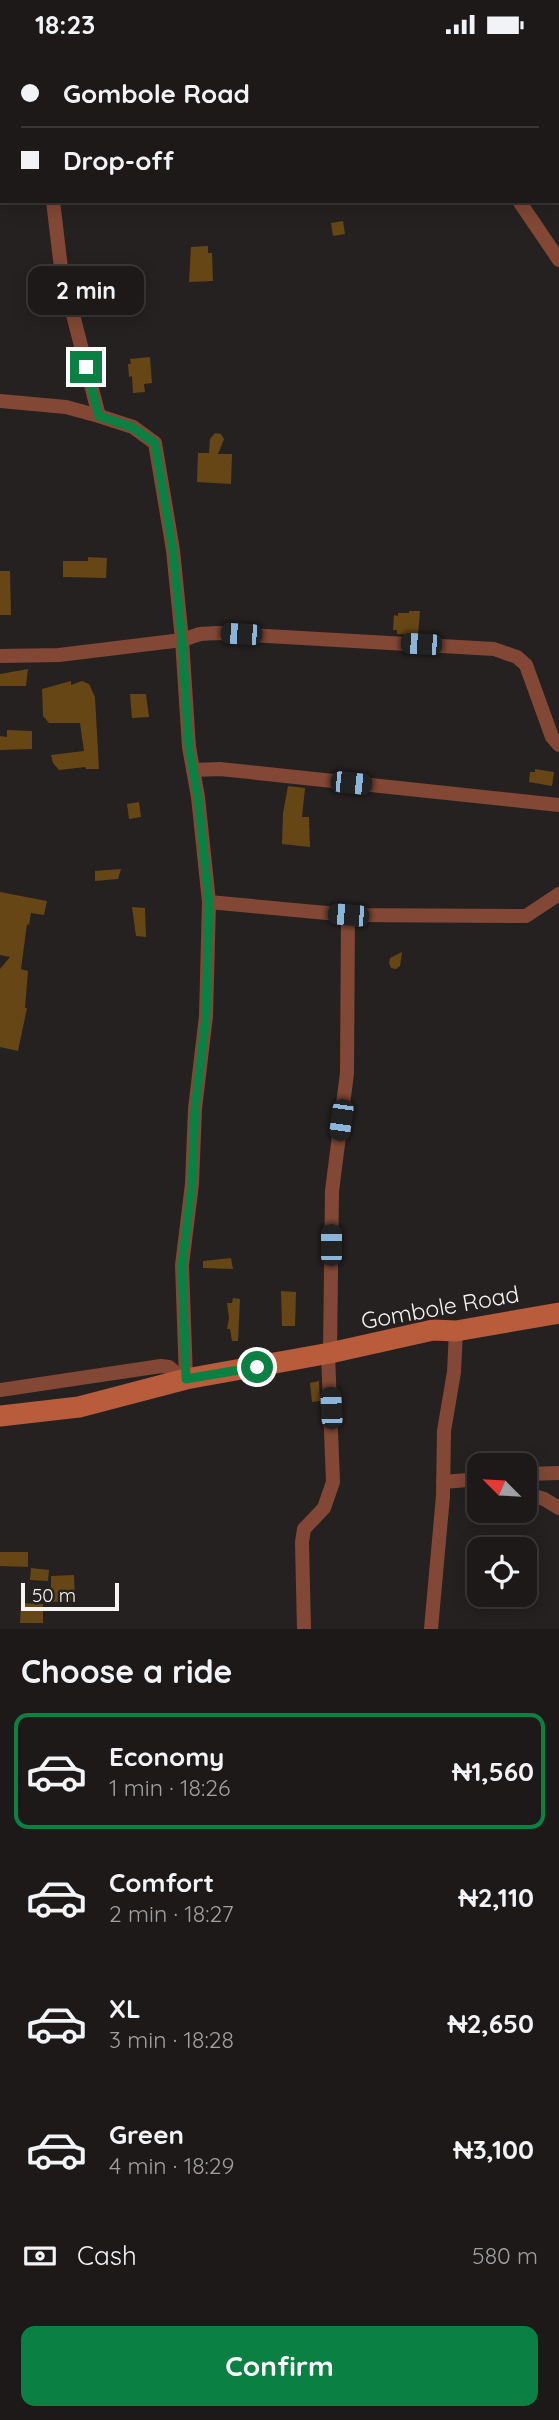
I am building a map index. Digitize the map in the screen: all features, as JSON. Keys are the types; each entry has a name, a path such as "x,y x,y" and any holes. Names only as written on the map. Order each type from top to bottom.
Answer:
{"street":[{"path":"53,203 61,268 99,416"},
{"path":"520,203 559,260"},
{"path":"542,235 559,234"},
{"path":"0,401 66,407 132,427 155,443 173,550 189,747 209,902 206,1016 195,1109 192,1184 182,1265 185,1380"},
{"path":"0,656 59,655 182,640 216,633 494,649 517,657 526,665 552,737 559,745"},
{"path":"193,770 220,769 559,805"},
{"path":"209,902 348,915 526,916 559,894"},
{"path":"304,1629 304,1529 324,1509 333,1482 329,1354 331,1191 348,1073 348,915"},
{"name":"Gombole Road","path":"0,1416 79,1407 185,1380 329,1354 433,1330 456,1331 558,1308"},
{"path":"431,1629 443,1482 444,1431 454,1372 456,1331"},
{"path":"0,1390 161,1366 169,1367 185,1380"},
{"path":"537,1474 559,1473"},
{"path":"443,1482 467,1480"},
{"path":"537,1497 559,1509"}],"building":[{"path":"343,221 345,234 333,236 331,223"},
{"path":"208,246 208,253 212,253 213,281 189,282 191,247"},
{"path":"150,357 152,383 144,384 145,392 133,393 132,376 129,377 130,359"},
{"path":"215,433 221,434 224,439 218,454 232,454 231,484 197,482 198,453 209,453 210,439"},
{"path":"88,557 107,558 106,578 63,577 63,561 88,561"},
{"path":"0,571 10,571 11,615 0,615"},
{"path":"420,611 418,635 397,634 397,630 393,630 394,615"},
{"path":"28,669 26,686 0,686 0,674"},
{"path":"71,681 71,685 82,681 89,684 95,697 99,769 85,767 59,770 53,763 51,755 84,751 80,723 49,723 43,716 42,689"},
{"path":"130,694 146,694 149,717 132,718"},
{"path":"7,730 32,731 32,749 0,750 0,736 7,737"},
{"path":"535,769 554,772 552,786 529,782 530,772 535,772"},
{"path":"288,786 305,788 302,817 309,817 310,847 282,844 283,813"},
{"path":"139,802 141,817 129,819 127,804"},
{"path":"121,869 118,879 95,881 95,871"},
{"path":"0,892 47,901 44,915 31,913 29,925 27,924 21,969 28,971 27,1008 18,1051 0,1047 0,969 10,957 0,955"},
{"path":"132,907 145,908 146,937 136,936"},
{"path":"402,952 400,966 391,968 390,958"},
{"path":"231,1258 233,1269 203,1268 203,1261"},
{"path":"281,1291 296,1292 295,1326 282,1326"},
{"path":"233,1298 240,1299 238,1341 232,1341 230,1329 227,1329 227,1303 232,1303"},
{"path":"319,1381 320,1401 312,1402 310,1383"},
{"path":"0,1552 28,1552 28,1567 0,1566"},
{"path":"31,1568 49,1570 48,1581 30,1580"},
{"path":"74,1575 75,1601 51,1602 51,1576"},
{"path":"21,1603 43,1604 43,1623 20,1623"}],"route":[{"path":"86,367 99,416 132,427 155,443 173,550 189,747 198,797 209,902 206,1016 195,1109 192,1184 182,1265 186,1379 257,1367"}]}
